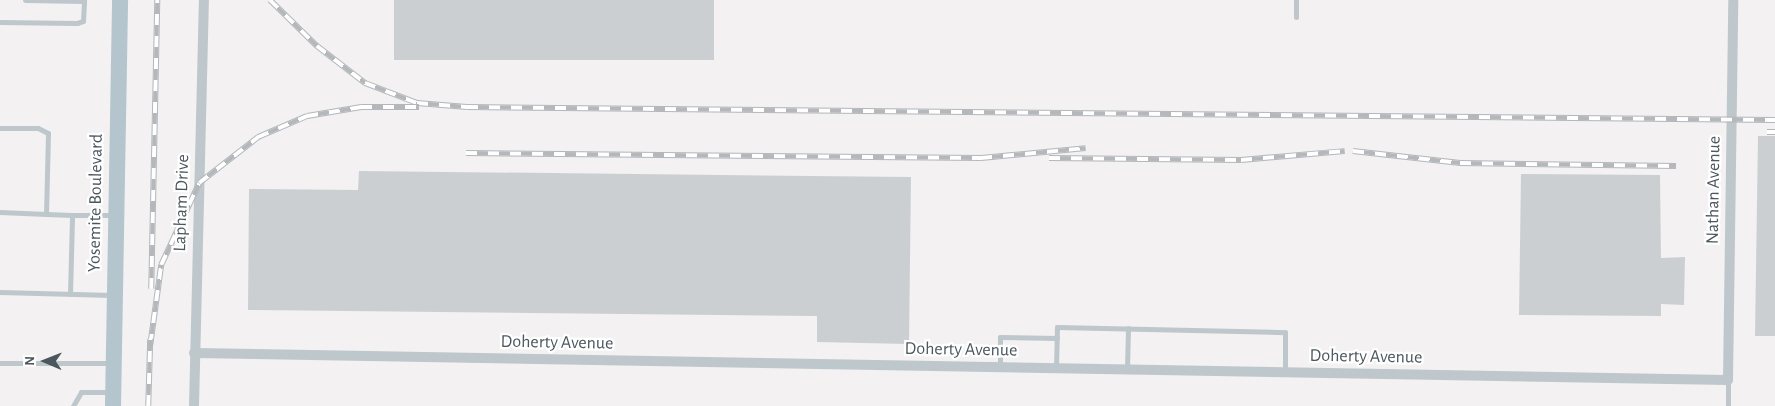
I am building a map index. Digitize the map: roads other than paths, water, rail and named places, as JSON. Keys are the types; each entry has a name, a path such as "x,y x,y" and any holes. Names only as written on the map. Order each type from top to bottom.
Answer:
{"main road":[{"name":"Yosemite Boulevard","path":"113,399 120,0"}],"street":[{"name":"Lapham Drive","path":"194,406 204,0"},
{"name":"Nathan Avenue","path":"1728,380 1733,0"},
{"name":"Doherty Avenue","path":"194,353 1728,380"}],"lane":[{"path":"0,22 77,23 83,21 84,0 25,0"},
{"path":"1296,0 1296,17"},
{"path":"0,128 38,128 48,133 46,214"},
{"path":"0,212 116,215"},
{"path":"70,294 72,215"},
{"path":"0,292 115,295"},
{"path":"1056,368 1057,327 1128,328 1285,332 1285,372"},
{"path":"1127,369 1128,328"},
{"path":"1000,367 1000,337 1057,338"},
{"path":"1,364 114,363"},
{"path":"1728,380 1728,406"},
{"path":"73,406 81,392 113,399"}],"railway":[{"path":"151,289 157,0"},
{"path":"270,0 317,46 365,83 417,103 467,107 1775,120"},
{"path":"150,345 161,265 199,183 258,137 307,116 361,107 419,107"},
{"path":"1767,132 1775,132"},
{"path":"466,153 981,158 1086,148"},
{"path":"1049,158 1241,160 1345,151"},
{"path":"1353,151 1460,163 1676,166"},
{"path":"148,406 150,339"}]}
